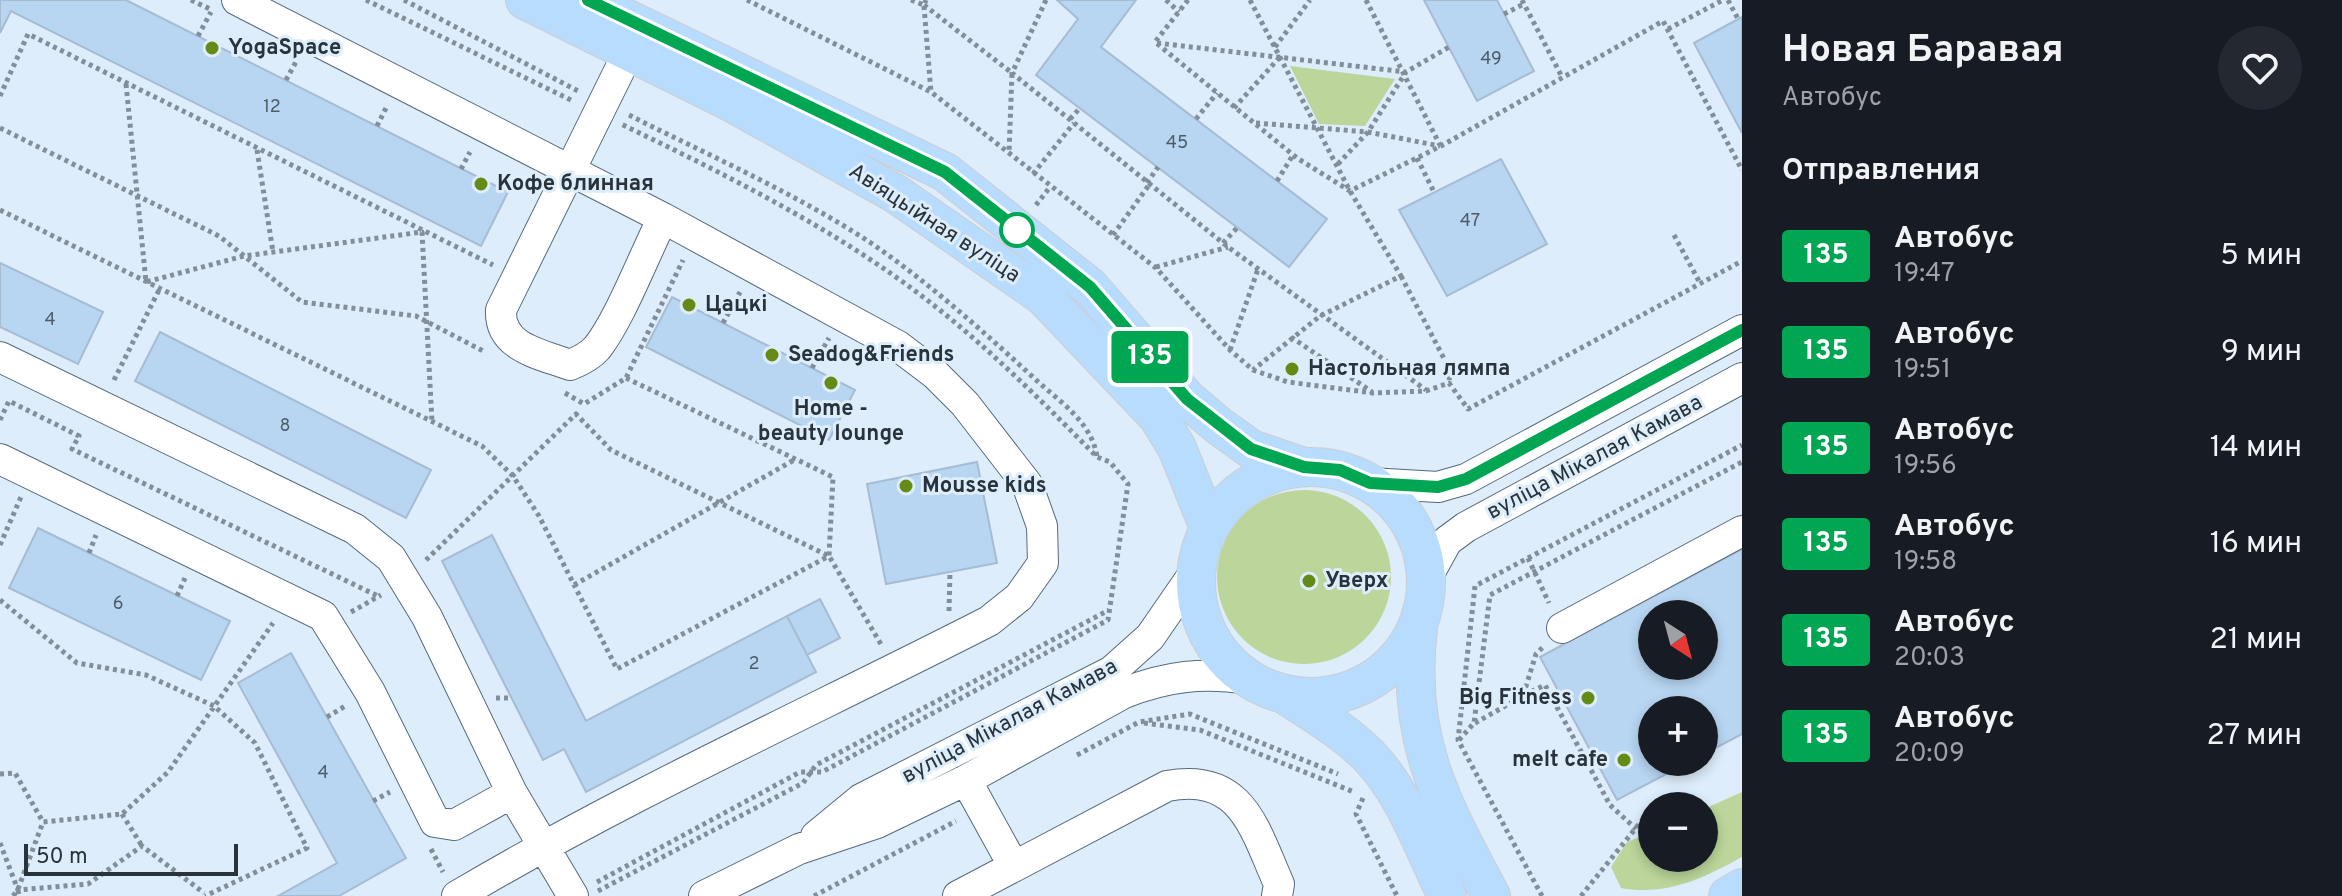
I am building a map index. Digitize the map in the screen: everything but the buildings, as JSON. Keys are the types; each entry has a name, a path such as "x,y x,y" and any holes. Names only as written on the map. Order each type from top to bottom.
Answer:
{"main road":[{"name":"Авіяцыйная вуліца","path":"525,0 729,101 896,194 1043,296 1158,417 1177,448 1209,528"},
{"name":"Авіяцыйная вуліца","path":"588,0 945,172 1090,287 1187,399 1219,426 1251,449 1304,467"},
{"path":"1447,896 1399,799 1371,758 1340,731 1265,686 1220,653 1205,627 1197,599 1197,569 1209,528 1227,503 1250,484 1278,472 1304,467 1340,470 1370,483 1393,501 1410,525 1422,552 1425,581 1413,674 1424,754 1439,798 1491,896"},
{"path":"1265,686 1325,695 1367,681 1391,664 1419,622"},
{"path":"1728,896 1742,888"}],"street":[{"path":"237,0 663,218 898,346 965,404 1027,484 1042,526 1043,563 1019,597 989,621 452,889"},
{"path":"629,51 501,310 500,325 507,338 570,365 596,348 663,218"},
{"name":"вуліца Мікалая Камава","path":"1370,483 1438,487 1466,479 1742,330"},
{"path":"0,357 355,529 391,558 454,671 512,793 572,896"},
{"name":"вуліца Мікалая Камава","path":"1425,581 1447,541 1466,527 1742,378"},
{"path":"0,459 323,616 370,692 435,822 454,825 512,793"},
{"path":"1562,628 1742,531"},
{"name":"вуліца Мікалая Камава","path":"799,849 861,799 1112,671 1150,637 1197,569"},
{"name":"вуліца Мікалая Камава","path":"704,896 799,849 877,823 966,780 1101,705 1149,683 1210,673 1265,686"},
{"path":"966,780 1013,865"},
{"path":"958,896 1167,786 1191,781 1222,790 1243,805 1279,884 1277,896"}],"path":[{"path":"198,36 217,0"},
{"path":"366,0 792,197 894,260 1002,348 1067,408 1094,435 1097,457"},
{"path":"404,0 786,209 894,275 995,356 1097,457 1110,462 1128,484 1108,620 822,772 800,772 572,896"},
{"path":"747,0 931,92 1156,268 1230,350 1253,370 1288,382 1373,393 1426,391 1449,383"},
{"path":"911,0 925,2 1226,245 1426,391"},
{"path":"1009,154 1012,73 1046,0"},
{"path":"1166,0 1179,12"},
{"path":"1155,42 1188,0"},
{"path":"1250,0 1350,191 1401,276 1450,370 1449,383 1468,409 1742,261"},
{"path":"1275,47 1310,0"},
{"path":"1366,0 1406,72 1441,146"},
{"path":"1668,29 1726,0 1738,19"},
{"path":"925,2 931,92"},
{"path":"1504,14 1523,2 1562,77"},
{"path":"1350,191 1441,146 1663,21 1742,170"},
{"path":"0,96 28,34 422,232 494,265"},
{"path":"1155,42 1406,72"},
{"path":"1155,42 1293,155 1350,191"},
{"path":"1338,164 1368,132 1406,72 1449,47"},
{"path":"1234,108 1280,58"},
{"path":"126,84 146,282"},
{"path":"1196,119 1217,93"},
{"path":"1033,174 1080,108"},
{"path":"1254,123 1368,132 1441,146"},
{"path":"0,128 219,236 302,302 416,316 486,352"},
{"path":"257,149 273,252"},
{"path":"1277,181 1293,155"},
{"path":"1417,158 1434,192"},
{"path":"1113,235 1158,167"},
{"path":"0,210 482,446 513,476 617,669 829,556"},
{"path":"1156,268 1226,245 1237,228"},
{"path":"146,282 244,256 422,232"},
{"path":"422,232 432,422"},
{"path":"556,389 584,404 626,378 695,235"},
{"path":"1674,235 1700,283"},
{"path":"1230,350 1258,269"},
{"path":"1253,370 1320,316 1401,276"},
{"path":"101,406 160,288"},
{"path":"1291,337 1373,393"},
{"path":"626,378 833,477 829,556 894,668"},
{"path":"0,420 9,401 79,436 72,449 379,596"},
{"path":"329,625 405,581 576,414 611,450 829,556"},
{"path":"1542,896 1458,740 1475,586 1742,445"},
{"path":"574,585 795,459"},
{"path":"1474,723 1490,595 1742,462"},
{"path":"0,545 31,474"},
{"path":"1523,696 1536,654 1562,628 1528,558"},
{"path":"43,822 122,814 168,772 290,599"},
{"path":"0,600 77,663 146,675 214,706 255,743 307,848 204,895 142,846 122,814"},
{"path":"1458,740 1474,723 1545,685 1610,805 1636,829"},
{"path":"1341,775 1190,714 1139,722 1200,730 1356,792 1369,786 1356,814 1397,896"},
{"path":"588,896 803,783 811,772"},
{"path":"0,774 15,773 43,822 19,893"},
{"path":"1581,896 1638,826"},
{"path":"427,841 452,889"},
{"path":"0,843 19,893"},
{"path":"13,896 88,884 142,846"}],"green space":[{"path":"1290,66 1395,79 1365,126 1319,124"},
{"path":"1304,490 1337,497 1365,516 1384,544 1391,577 1384,610 1365,638 1337,657 1304,664 1271,657 1243,638 1224,610 1217,577 1224,544 1243,516 1271,497"},
{"path":"1742,792 1742,857 1718,869 1718,803"},
{"path":"1638,838 1638,872 1713,872 1669,888 1621,888 1611,867 1627,842"}],"bus line":[{"name":"135","path":"588,0 945,172 1090,287 1187,399 1219,426 1251,449 1304,467 1340,470 1370,483 1411,487 1438,487 1466,479 1742,330"}],"place":[{"name":"YogaSpace","path":"212,48"},
{"name":"Кофе блинная","path":"481,184"},
{"name":"Цацкi","path":"689,305"},
{"name":"Seadog&Friends","path":"772,355"},
{"name":"Настольная лямпа","path":"1292,369"},
{"name":"Home - beauty lounge","path":"831,383"},
{"name":"Mousse kids","path":"906,486"},
{"name":"Уверх","path":"1309,581"},
{"name":"Big Fitness","path":"1588,698"},
{"name":"melt cafe","path":"1624,760"}]}
